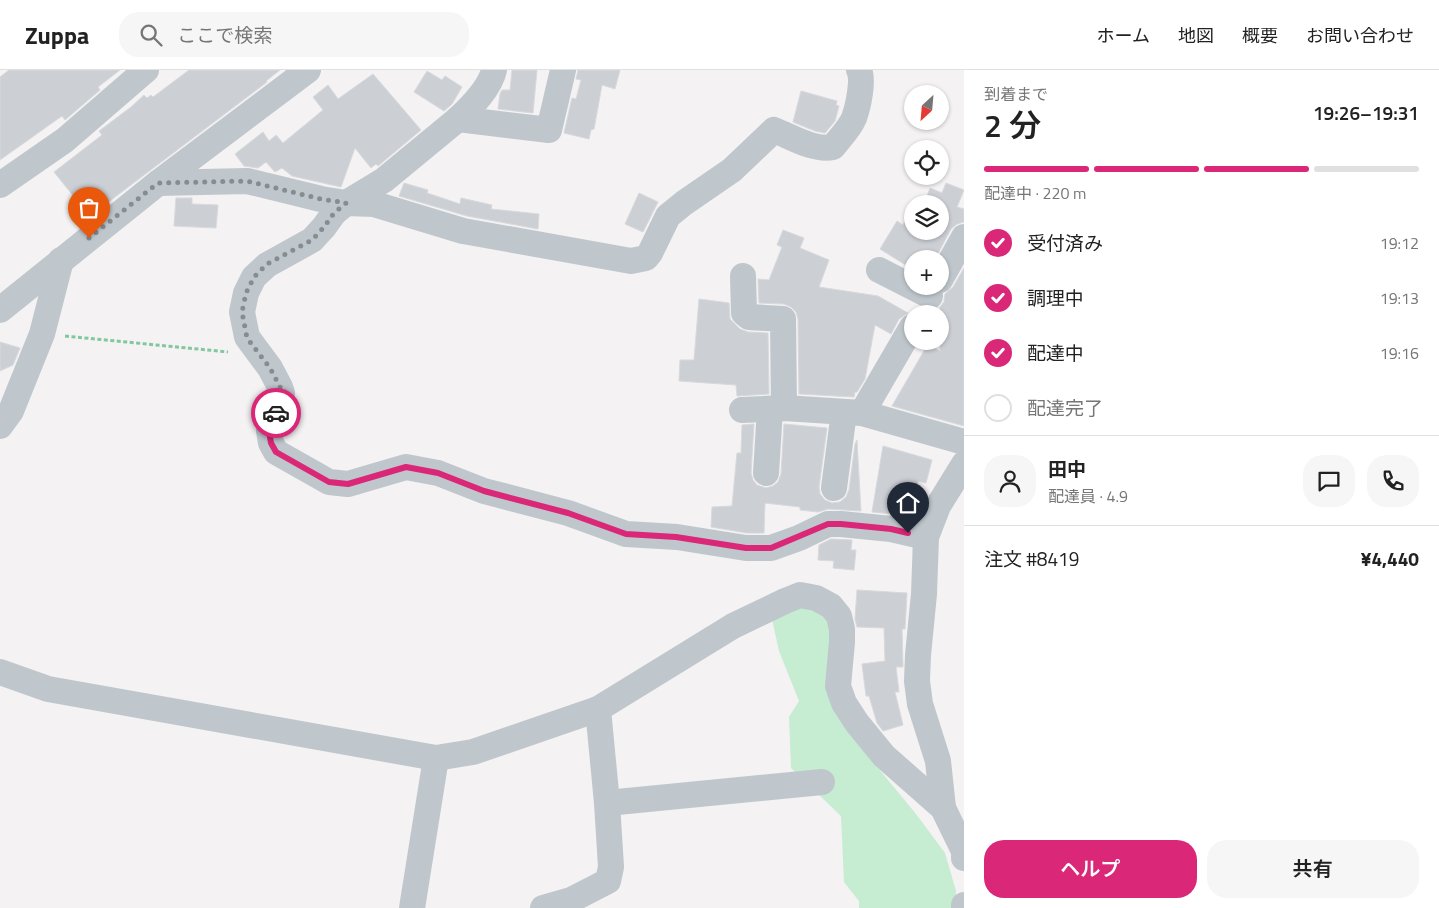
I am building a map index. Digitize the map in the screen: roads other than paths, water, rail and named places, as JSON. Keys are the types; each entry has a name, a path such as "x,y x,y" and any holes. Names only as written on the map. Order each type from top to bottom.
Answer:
{"street":[{"path":"0,185 64,140 146,70"},
{"path":"0,310 158,183 308,70"},
{"path":"494,70 492,79 458,119 384,180 346,203 334,213 312,240 267,264 254,277 246,293 242,312 247,338 270,368 282,393 269,431 271,443 276,452 329,482 348,484 406,467 438,473 484,491 568,513 626,534 676,537 746,548 771,548 800,538 828,524 891,529 926,537"},
{"path":"458,119 549,130 563,70"},
{"path":"158,183 247,181 321,199 346,203 374,204 463,231 631,261 641,260 650,253 668,216 732,170 774,130 812,146 826,149 833,148 854,119 860,91 860,73 858,70"},
{"path":"949,264 964,238"},
{"path":"0,426 11,411 42,334 61,260"},
{"path":"879,270 904,281"},
{"path":"743,276 744,313 749,316 782,319 777,408 766,473"},
{"path":"834,488 853,412 904,339"},
{"path":"742,410 777,408 853,412 964,442"},
{"path":"960,476 938,506 926,537 924,594 917,681 920,704 938,761 943,808 964,850 964,858"},
{"path":"650,518 676,527 676,537"},
{"path":"0,672 48,689 436,758 473,752 598,709 732,626 800,595 816,598 831,606 839,616 842,642 838,686 844,703 857,723 884,756 943,808"},
{"path":"598,709 607,803 610,867 601,908"},
{"path":"412,908 436,758"},
{"path":"607,803 822,782"},
{"path":"542,908 571,900 608,881"}]}
